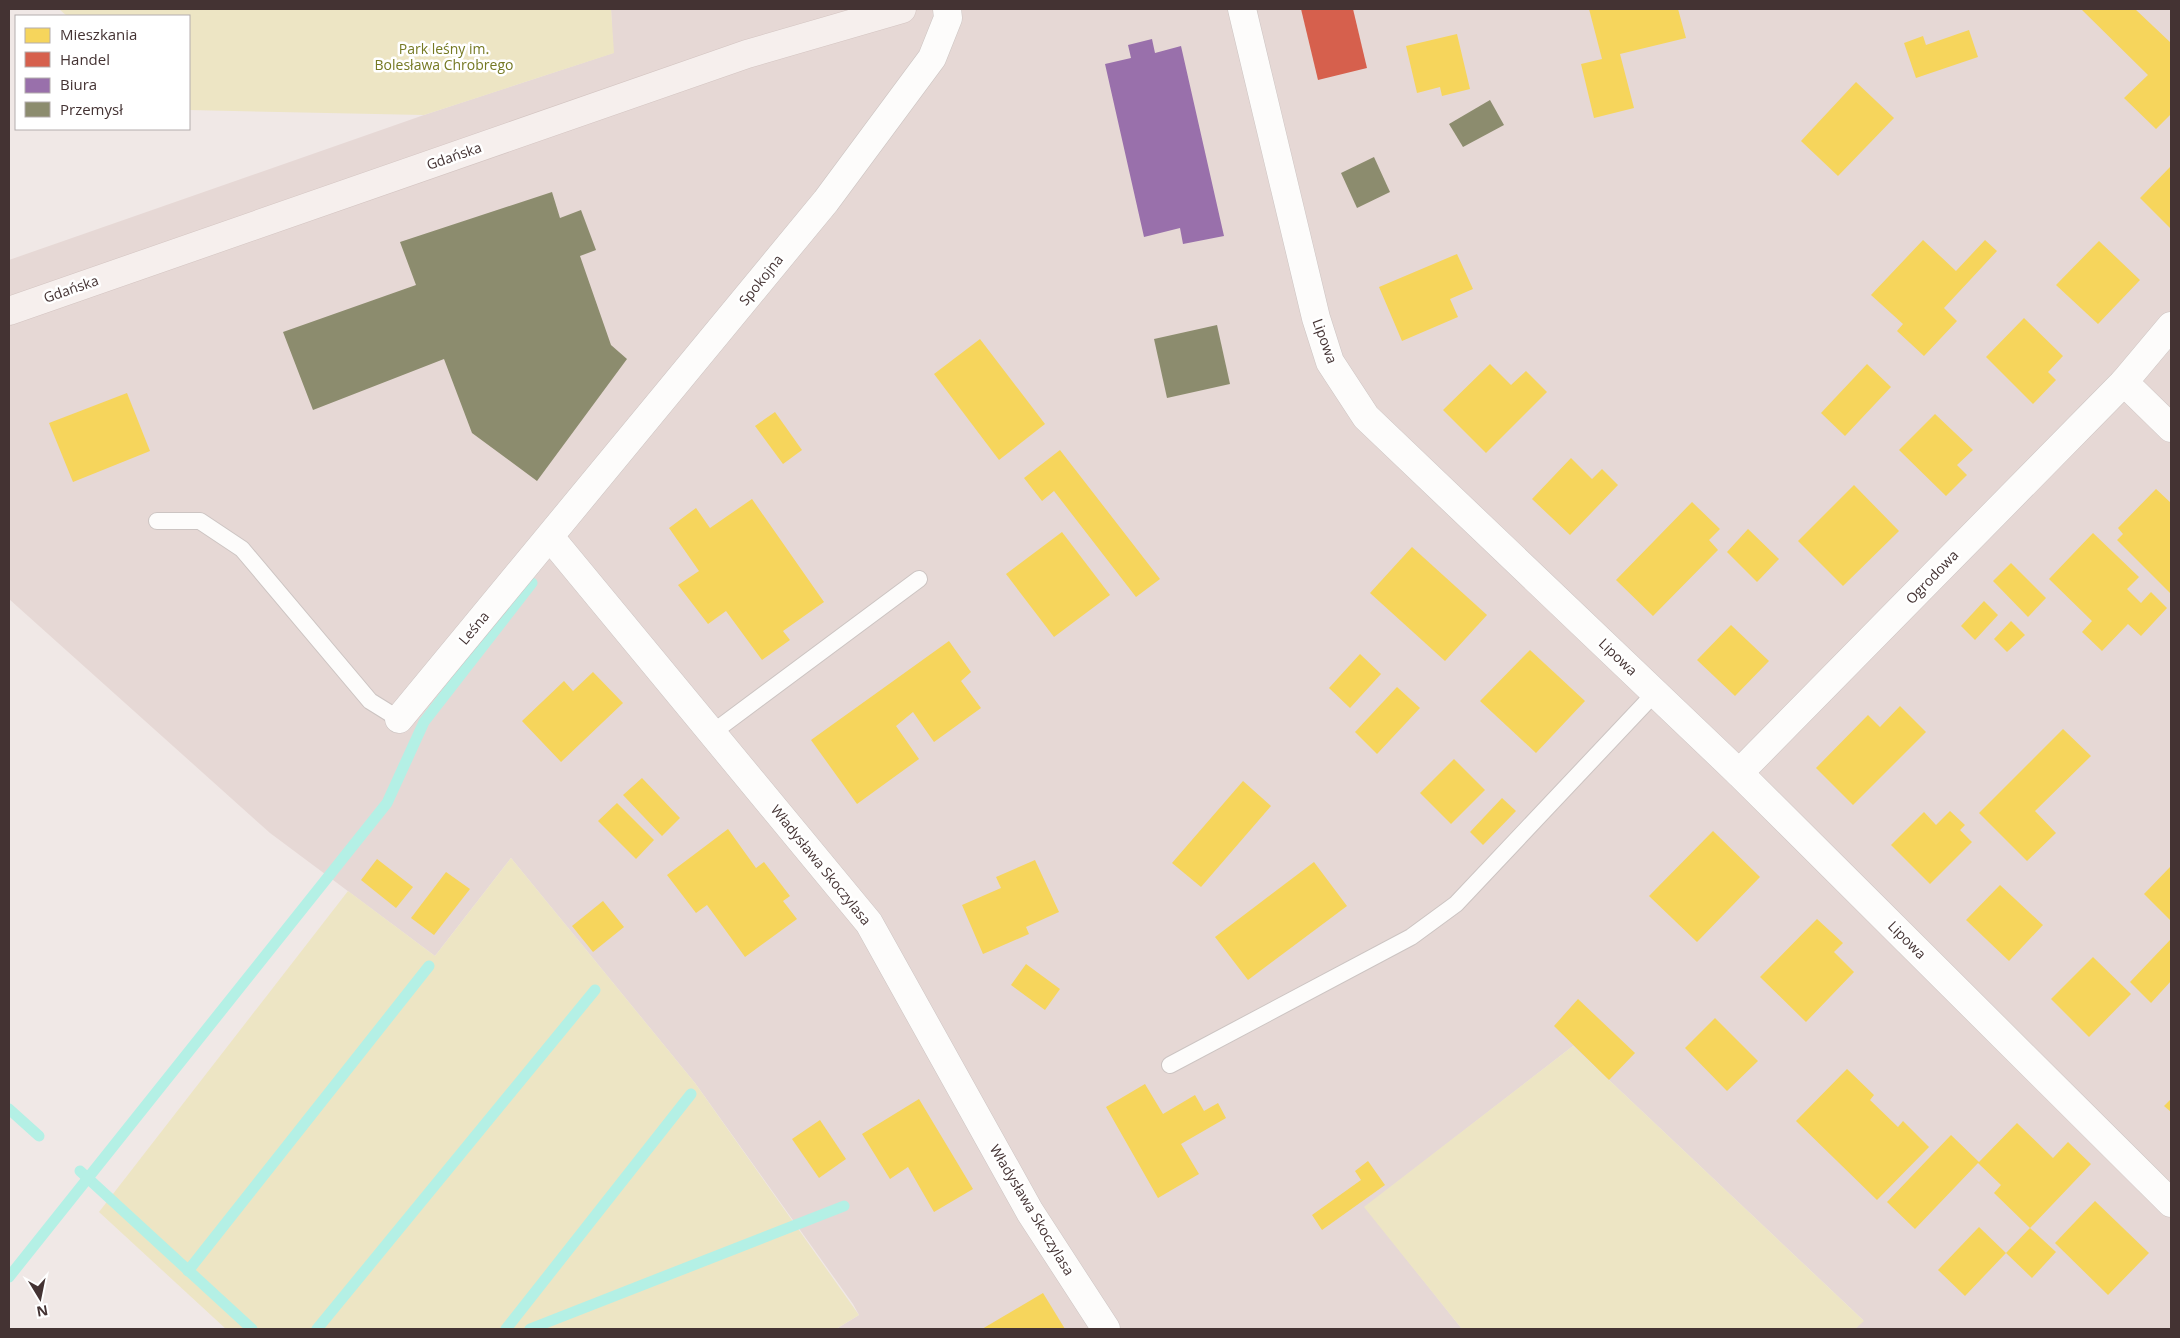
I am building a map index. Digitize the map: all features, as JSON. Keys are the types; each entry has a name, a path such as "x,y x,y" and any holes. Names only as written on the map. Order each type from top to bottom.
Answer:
{"main road":[{"name":"Gdańska","path":"9,311 747,54 902,9"}],"street":[{"name":"Spokojna","path":"550,537 826,201 932,58 948,18 947,9"},
{"name":"Lipowa","path":"1242,9 1316,318 1330,362 1366,417 1739,773 2171,1203"},
{"name":"Ogrodowa","path":"1739,773 2124,382 2171,326"},
{"path":"2124,382 2171,428"},
{"name":"Leśna","path":"399,719 550,537"},
{"name":"Władysława Skoczylasa","path":"550,537 869,923 1030,1212 1106,1329"}],"lane":[{"path":"157,521 200,521 242,550 370,702 399,719"},
{"path":"712,733 919,579"},
{"path":"1170,1065 1411,937 1456,904 1655,693"}],"shaded area":[{"path":"611,9 2171,9 2171,1329 1855,1329 1863,1320 1573,1046 1365,1207 1462,1329 836,1329 859,1315 853,1304 695,1083 511,858 435,956 270,833 9,599 9,260 424,115 613,53"}],"green space":[{"name":"Park leśny im. Bolesława Chrobrego","path":"59,9 611,9 614,53 424,115 190,110 190,15 66,15"},
{"path":"511,858 695,1083 859,1315 836,1329 226,1329 99,1212 348,891 435,956"},
{"path":"1573,1046 1864,1321 1855,1329 1462,1329 1364,1207"}],"building: Mieszkania":[{"path":"1589,9 1678,9 1686,38 1620,54 1634,108 1594,118 1581,64 1602,59"},
{"path":"2081,9 2135,9 2171,43 2171,114 2156,129 2124,98 2148,75"},
{"path":"1969,30 1978,57 1916,78 1904,43 1923,36 1926,45"},
{"path":"1457,34 1470,89 1442,96 1440,87 1417,93 1406,46"},
{"path":"1856,82 1894,118 1838,176 1801,141"},
{"path":"2171,166 2171,229 2140,198"},
{"path":"1923,240 1956,271 1985,240 1997,251 1944,308 1957,321 1924,356 1897,331 1903,324 1871,295"},
{"path":"2099,241 2140,280 2098,324 2056,285"},
{"path":"1457,254 1473,289 1450,299 1458,317 1402,341 1379,287"},
{"path":"2024,318 2063,356 2048,372 2056,380 2033,404 1986,357"},
{"path":"980,339 1045,424 999,460 934,374"},
{"path":"1490,364 1511,385 1526,371 1547,392 1486,453 1443,410"},
{"path":"1867,364 1891,387 1845,436 1821,413"},
{"path":"127,393 150,451 73,482 49,423"},
{"path":"775,412 802,450 783,464 755,426"},
{"path":"1935,414 1973,450 1957,465 1967,475 1946,496 1899,450"},
{"path":"1060,450 1160,579 1136,597 1054,491 1042,501 1024,478"},
{"path":"1571,458 1592,479 1602,469 1618,485 1570,535 1532,499"},
{"path":"1854,485 1899,531 1843,586 1798,541"},
{"path":"2156,489 2171,503 2171,594 2117,540 2123,534 2118,528"},
{"path":"752,499 824,602 783,631 790,640 762,660 726,611 708,624 678,585 699,571 669,528 696,508 710,528"},
{"path":"1692,502 1720,529 1709,540 1718,550 1653,616 1616,580"},
{"path":"1748,529 1779,559 1757,582 1727,552"},
{"path":"1062,532 1110,595 1054,637 1006,574"},
{"path":"2093,533 2139,577 2127,589 2141,603 2151,592 2167,608 2141,636 2128,624 2102,651 2082,632 2092,621 2049,579"},
{"path":"1412,547 1487,615 1445,661 1370,593"},
{"path":"2011,563 2046,598 2028,617 1993,581"},
{"path":"1984,601 1998,615 1975,640 1961,626"},
{"path":"2011,621 2025,635 2007,652 1994,639"},
{"path":"1731,625 1769,661 1735,696 1697,660"},
{"path":"949,641 971,672 961,681 981,708 934,742 913,712 896,726 919,759 857,804 811,740"},
{"path":"1530,650 1585,701 1536,753 1480,701"},
{"path":"1360,654 1381,674 1350,708 1329,688"},
{"path":"593,672 623,703 561,762 522,721 564,681 573,691"},
{"path":"1397,687 1420,708 1377,754 1355,732"},
{"path":"1900,706 1926,732 1853,805 1816,768 1868,715 1880,727"},
{"path":"2063,729 2091,756 2035,811 2056,833 2027,861 1979,813"},
{"path":"1454,759 1485,790 1451,824 1420,793"},
{"path":"642,778 680,818 662,836 623,795"},
{"path":"1243,781 1271,806 1201,887 1172,863"},
{"path":"1502,798 1516,811 1483,845 1470,832"},
{"path":"617,803 654,840 636,859 598,821"},
{"path":"1950,811 1965,825 1960,830 1972,842 1930,884 1891,845 1924,812 1936,825"},
{"path":"728,829 756,868 764,862 790,896 783,901 797,919 745,957 707,905 696,913 667,875"},
{"path":"1713,831 1760,877 1697,942 1649,896"},
{"path":"377,859 413,887 396,908 361,880"},
{"path":"1035,860 1059,912 1026,927 1029,934 983,954 962,905 1001,888 996,877"},
{"path":"1314,862 1347,906 1248,980 1215,937"},
{"path":"2171,866 2171,921 2144,894"},
{"path":"446,872 470,889 434,935 411,918"},
{"path":"2000,885 2043,925 2009,961 1966,920"},
{"path":"603,901 624,927 593,952 572,926"},
{"path":"1817,919 1843,943 1834,952 1854,972 1806,1022 1760,977"},
{"path":"2171,939 2171,981 2151,1003 2130,982"},
{"path":"2093,957 2131,994 2089,1037 2051,999"},
{"path":"1026,964 1060,989 1045,1010 1011,985"},
{"path":"1578,999 1635,1053 1609,1080 1554,1026"},
{"path":"1715,1018 1758,1061 1727,1091 1685,1048"},
{"path":"1847,1069 1874,1095 1870,1100 1898,1127 1903,1121 1929,1147 1877,1200 1796,1121"},
{"path":"1145,1084 1163,1114 1195,1095 1204,1111 1218,1103 1226,1118 1181,1144 1199,1174 1158,1198 1106,1107"},
{"path":"919,1099 973,1189 934,1212 908,1167 890,1179 862,1134"},
{"path":"2171,1099 2171,1112 2164,1106"},
{"path":"820,1120 846,1159 819,1178 792,1139"},
{"path":"2017,1123 2053,1158 2068,1142 2091,1164 2030,1228 1994,1193 2001,1185 1978,1163 1915,1229 1887,1202 1951,1135 1979,1162"},
{"path":"1368,1161 1385,1185 1322,1230 1312,1215 1361,1180 1355,1171"},
{"path":"2095,1201 2149,1253 2108,1295 2055,1243"},
{"path":"1979,1227 2006,1253 1965,1296 1938,1270"},
{"path":"2030,1228 2056,1252 2032,1278 2006,1253"},
{"path":"1043,1293 1065,1329 982,1329"}],"building: Handel":[{"path":"1301,9 1353,9 1367,68 1318,80"}],"building: Biura":[{"path":"1152,39 1155,53 1181,46 1224,236 1183,244 1180,228 1144,237 1105,64 1131,58 1128,45"}],"building: Przemysł":[{"path":"1490,100 1504,125 1463,147 1449,124"},
{"path":"1374,157 1390,192 1357,208 1341,173"},
{"path":"552,192 560,218 581,210 596,250 580,256 611,345 627,359 537,481 472,433 444,359 313,410 283,332 416,285 400,242"},
{"path":"1217,325 1230,384 1167,398 1154,339"}],"waterway":[{"path":"9,1277 387,803 424,722 532,583"},
{"path":"188,1271 429,966"},
{"path":"317,1329 595,990"},
{"path":"506,1329 691,1094"},
{"path":"9,1109 39,1136"},
{"path":"80,1171 252,1329"},
{"path":"530,1329 844,1206"}]}
